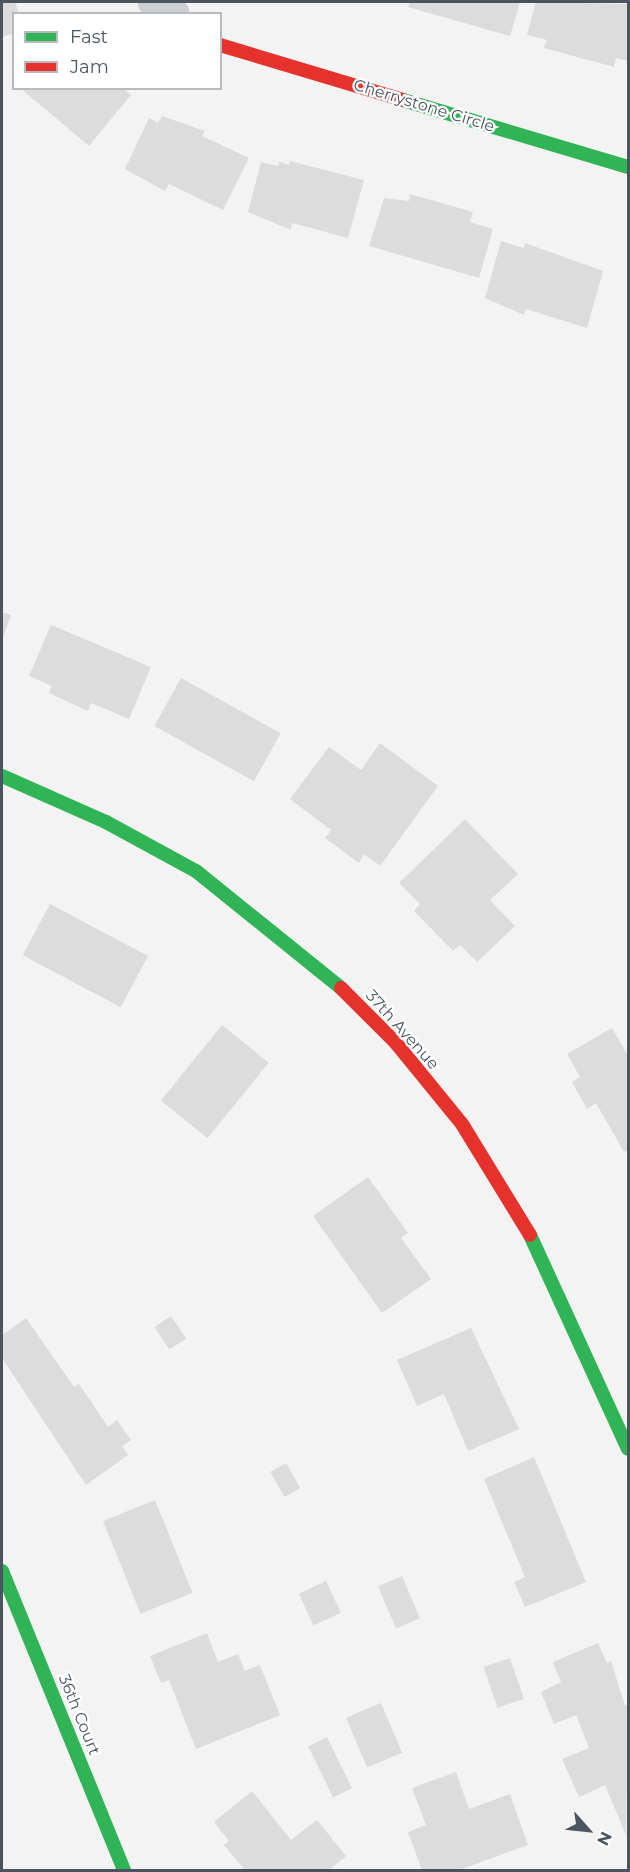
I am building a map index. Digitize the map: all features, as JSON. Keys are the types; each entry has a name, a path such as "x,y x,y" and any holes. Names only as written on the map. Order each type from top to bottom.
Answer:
{"street":[{"path":"154,2 170,12"},
{"name":"Cherrystone Circle","path":"222,46 628,167"},
{"name":"37th Avenue","path":"2,776 106,822 205,877 321,968 396,1044 462,1124 544,1257 628,1449"},
{"name":"36th Court","path":"2,1571 124,1870"}],"building":[{"path":"2,2 15,2 18,12 12,12 12,34 2,37"},
{"path":"410,2 520,2 510,36 408,7"},
{"path":"536,2 628,4 628,61 616,58 614,67 544,48 547,40 527,35"},
{"path":"22,90 125,90 131,95 89,146"},
{"path":"162,116 205,131 202,136 249,158 223,210 169,184 165,191 125,169 149,118 158,123"},
{"path":"290,161 364,180 348,238 292,223 291,230 248,212 261,162 278,166 279,162 289,165"},
{"path":"410,194 473,212 470,222 493,229 479,278 369,246 384,198 409,201"},
{"path":"501,241 524,248 525,243 603,271 587,328 526,309 524,315 485,298"},
{"path":"2,612 11,615 2,640"},
{"path":"51,625 151,667 129,719 91,703 88,711 49,693 52,686 29,676"},
{"path":"181,678 281,733 254,781 154,726"},
{"path":"380,743 438,786 380,866 364,854 359,863 325,838 331,830 290,799 329,747 361,770"},
{"path":"465,819 518,874 490,900 515,926 477,962 460,945 453,951 414,911 420,904 399,883"},
{"path":"50,904 148,956 121,1007 23,955"},
{"path":"222,1025 269,1063 208,1138 161,1100"},
{"path":"612,1028 628,1056 628,1149 624,1152 596,1103 587,1109 572,1082 580,1077 567,1054"},
{"path":"368,1177 408,1233 401,1238 431,1279 382,1313 313,1216"},
{"path":"171,1316 186,1338 170,1350 154,1327"},
{"path":"26,1318 74,1387 79,1384 108,1427 117,1420 131,1440 122,1446 128,1455 86,1485 2,1358 2,1335"},
{"path":"471,1328 519,1429 468,1451 444,1394 417,1406 397,1360"},
{"path":"534,1457 586,1582 525,1607 514,1582 525,1577 484,1479"},
{"path":"286,1463 300,1488 284,1497 270,1472"},
{"path":"155,1500 192,1593 141,1614 103,1521"},
{"path":"402,1576 420,1618 396,1629 378,1586"},
{"path":"326,1581 341,1613 314,1625 299,1594"},
{"path":"207,1633 218,1662 238,1654 245,1671 260,1665 280,1715 196,1749 169,1680 161,1683 150,1656"},
{"path":"598,1643 607,1663 611,1661 625,1706 628,1704 626,1835 605,1785 579,1797 562,1759 589,1748 576,1715 554,1724 541,1692 561,1682 553,1662"},
{"path":"510,1658 524,1699 498,1708 484,1667"},
{"path":"381,1703 402,1753 367,1768 346,1718"},
{"path":"327,1737 352,1788 333,1797 308,1746"},
{"path":"456,1772 469,1809 510,1794 528,1845 459,1870 422,1870 408,1832 426,1825 412,1788"},
{"path":"252,1791 291,1840 317,1820 346,1856 329,1870 245,1870 224,1845 229,1841 214,1822"}],"traffic: fast":[{"path":"403,100 628,167"},
{"path":"2,776 106,822 196,871 341,988"},
{"path":"530,1235 628,1449"},
{"path":"2,1571 124,1870"}],"traffic: jam":[{"path":"222,46 403,100"},
{"path":"341,988 396,1043 462,1124 530,1235"}]}
